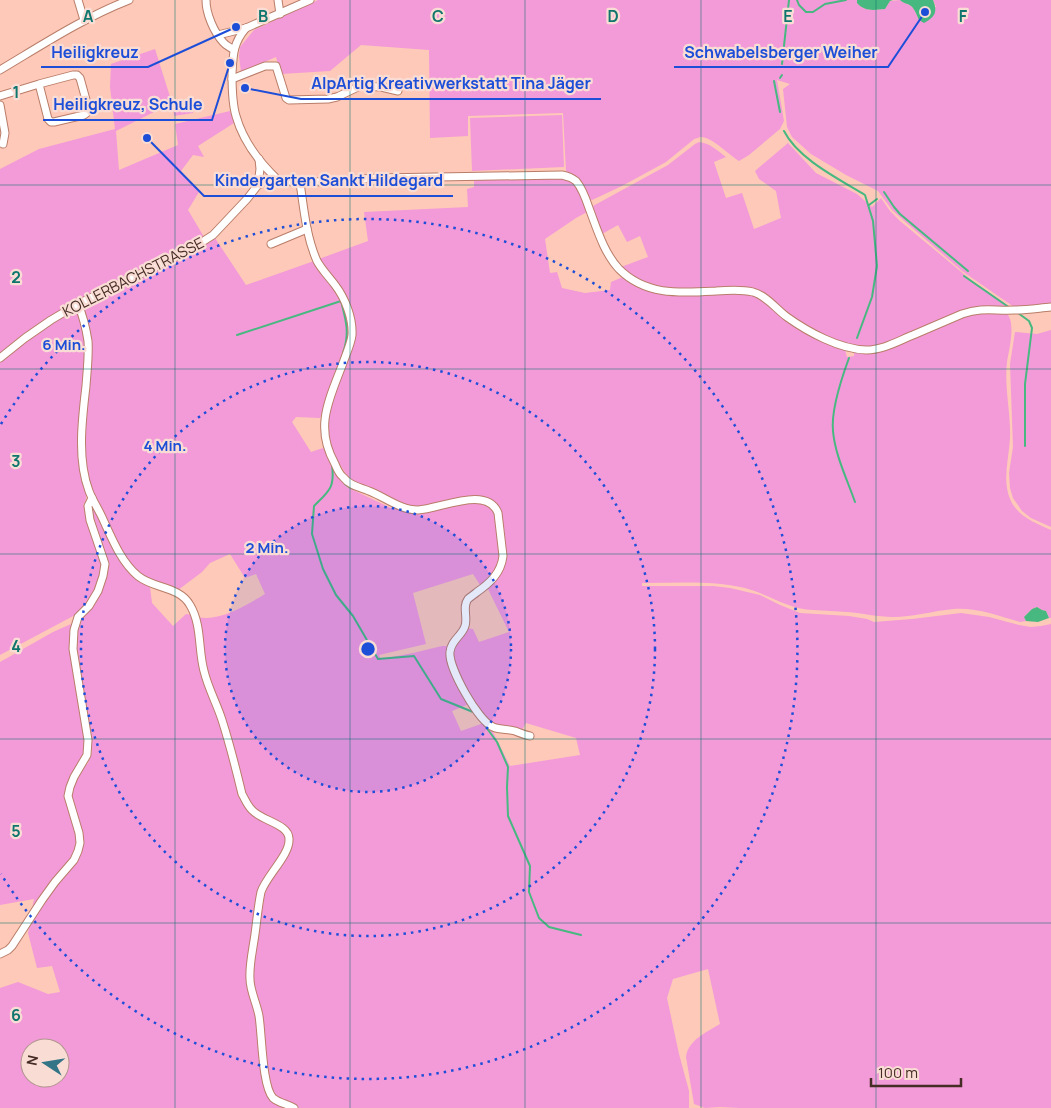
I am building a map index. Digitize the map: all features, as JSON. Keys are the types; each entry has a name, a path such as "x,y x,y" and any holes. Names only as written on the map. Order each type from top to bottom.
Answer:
{"street":[{"path":"78,0 84,20"},
{"path":"206,0 209,17 218,35 223,42 234,50"},
{"path":"278,0 280,14"},
{"path":"218,35 246,28 310,0"},
{"path":"0,70 84,20 124,1"},
{"path":"246,28 241,34 234,50 232,79 236,115 240,129 259,159 278,180"},
{"path":"232,79 265,66 276,66 286,98 289,100 328,99 337,97 360,86 381,87 398,91"},
{"path":"0,96 39,84 77,75 80,78 88,112 84,115 51,122 48,119 39,84"},
{"path":"0,106 5,133 3,144"},
{"path":"258,186 259,159"},
{"path":"258,186 278,180 300,183 378,178 568,176 576,182 582,191 611,260 637,283 650,288 675,292 692,293 731,290 754,292 761,295 786,316 809,331 838,344 853,348 868,350 888,346 974,310 1051,308"},
{"path":"300,183 307,229 317,260 346,303 352,335 324,418 324,435 329,452 342,477 350,484 369,490 404,508 418,510 468,500 487,501 496,507 503,556 502,563 495,578 468,599 465,606 465,626 452,642 450,650 451,664 463,690 484,721 495,728 515,731 530,736"},
{"name":"KOLLERBACHSTRASSE","path":"0,358 25,338 78,304 188,251 213,235 258,186"},
{"path":"271,244 307,229"},
{"path":"78,304 83,316 88,340 82,449 84,473 89,491 124,560 139,576 153,585 181,594 190,604 197,620 206,681 222,720 242,794 252,810 286,830 289,838 286,850 261,893 250,980 261,1025 263,1062 269,1089 272,1097 294,1108"},
{"path":"0,954 12,946 42,900 74,860 80,843 79,833 68,796 74,777 87,755 88,740 73,649 74,630 78,617 89,606 98,591 103,576 104,564 90,520 88,506 92,498"}],"shaded area":[{"path":"318,0 857,0 857,3 863,8 873,10 885,9 890,1 900,0 912,7 919,20 936,7 933,0 1051,0 1051,305 1014,307 962,271 892,210 878,191 811,154 792,137 787,127 783,89 790,84 777,80 784,121 780,129 749,155 739,161 710,140 699,137 666,162 592,200 589,199 578,179 566,171 563,113 468,116 468,136 430,138 429,50 361,45 330,71 281,74 276,57 241,72 240,47 254,30"},
{"path":"857,0 893,0 890,1 885,9 873,10 863,8 857,3"},
{"path":"900,0 933,0 934,14 931,19 924,23 919,20 910,5"},
{"path":"155,49 172,103 116,131 119,170 178,145 175,124 230,111 234,123 198,146 204,157 193,155 181,171 199,192 188,210 204,237 186,249 50,317 22,335 0,353 0,169 39,149 115,129 110,87 111,64"},
{"path":"192,103 193,113 174,116 173,106"},
{"path":"562,115 564,167 472,171 470,118"},
{"path":"699,142 710,146 726,157 714,162 726,198 742,193 754,229 781,218 776,191 759,179 755,171 788,143 816,173 857,194 872,207 881,198 900,221 971,280 1009,306 1009,309 984,307 888,344 855,347 838,342 810,329 787,315 761,293 675,290 638,281 621,267 648,257 640,236 627,242 618,225 602,234 592,210 593,206 668,165"},
{"path":"564,178 577,186 589,211 545,239 550,273 557,272 562,288 585,293 610,290 611,282 623,277 633,285 648,291 674,295 731,292 753,295 766,302 785,318 808,333 845,350 847,357 854,356 854,351 868,352 889,348 973,313 998,311 1007,314 1010,318 1011,337 1006,371 1010,438 1006,484 1010,499 1017,510 1027,518 1051,530 1051,618 1049,618 1046,611 1037,607 1024,617 1026,621 1020,622 970,609 887,617 804,609 732,585 694,582 642,583 642,586 713,586 730,588 760,595 800,613 849,616 874,622 961,613 989,617 1031,627 1051,624 1051,1108 705,1108 694,1104 686,1057 694,1041 720,1024 708,969 673,979 667,998 689,1091 689,1108 298,1108 277,1098 273,1100 279,1105 289,1108 0,1108 0,988 18,982 48,994 60,992 52,966 37,968 28,933 31,918 76,861 82,843 71,796 75,778 88,763 92,752 75,650 76,631 80,618 93,607 98,597 93,593 87,604 77,614 0,655 0,362 27,340 72,310 78,312 83,328 86,362 79,432 81,473 86,495 83,505 98,503 89,482 84,461 85,416 91,356 90,337 83,307 87,303 172,262 215,238 246,285 314,261 341,299 345,309 348,331 347,345 320,418 296,417 292,422 311,452 323,448 341,478 349,485 347,487 391,508 419,512 479,501 491,505 497,514 501,559 494,575 485,584 484,582 480,585 473,574 413,593 426,644 379,655 381,659 447,646 449,664 469,704 452,711 461,731 484,723 492,730 510,766 580,755 576,738 526,723 522,730 492,725 482,715 464,687 453,663 453,648 466,628 473,629 479,642 509,632 487,587 499,574 505,557 502,522 497,505 491,500 479,497 418,507 397,503 352,480 332,452 326,434 330,402 354,335 348,298 319,259 368,241 364,212 468,207 467,189 474,187 474,180","holes":["230,554 245,578 256,574 265,594 224,615 206,618 198,617 208,680 219,701 248,800 255,810 281,823 293,836 288,851 265,894 253,963 252,979 256,996 249,993 247,981 258,895 265,878 285,848 286,837 278,827 258,818 252,813 240,795 220,721 200,670 198,645 192,615 186,614 173,626 152,603 150,587 142,577 154,583 178,590 202,572 210,563"]},
{"path":"1051,330 1051,527 1031,518 1022,511 1013,498 1009,473 1013,447 1010,364 1015,332 1037,334"},
{"path":"1037,607 1046,611 1049,618 1038,622 1026,621 1024,617"},
{"path":"71,624 71,650 85,741 84,754 68,786 78,843 72,858 32,909 34,899 0,905 0,662"}],"waterway":[{"path":"782,64 789,0"},
{"path":"797,0 806,12 813,12 825,4 846,0"},
{"path":"774,81 780,112"},
{"path":"784,131 799,151 820,168 865,195 873,221 877,266 872,297 857,338"},
{"path":"884,192 900,214 968,271"},
{"path":"869,205 877,199"},
{"path":"964,276 1010,308"},
{"path":"237,335 341,301 347,333 343,353"},
{"path":"1018,313 1029,321 1032,328 1025,384 1025,446"},
{"path":"849,358 835,404 833,431 839,458 855,502"},
{"path":"332,465 332,484 324,497 314,506 312,534 323,569 336,595 353,616 378,659 414,656 441,699 473,712"},
{"path":"345,484 354,489"},
{"path":"483,723 497,742 508,767 508,816 530,866 529,892 539,918 549,927 581,935"}],"place":[{"name":"Schwabelsberger Weiher","path":"925,12"},
{"name":"Heiligkreuz","path":"236,27"},
{"name":"Heiligkreuz, Schule","path":"230,63"},
{"name":"AlpArtig Kreativwerkstatt Tina Jäger","path":"245,88"},
{"name":"Kindergarten Sankt Hildegard","path":"147,138"}]}
